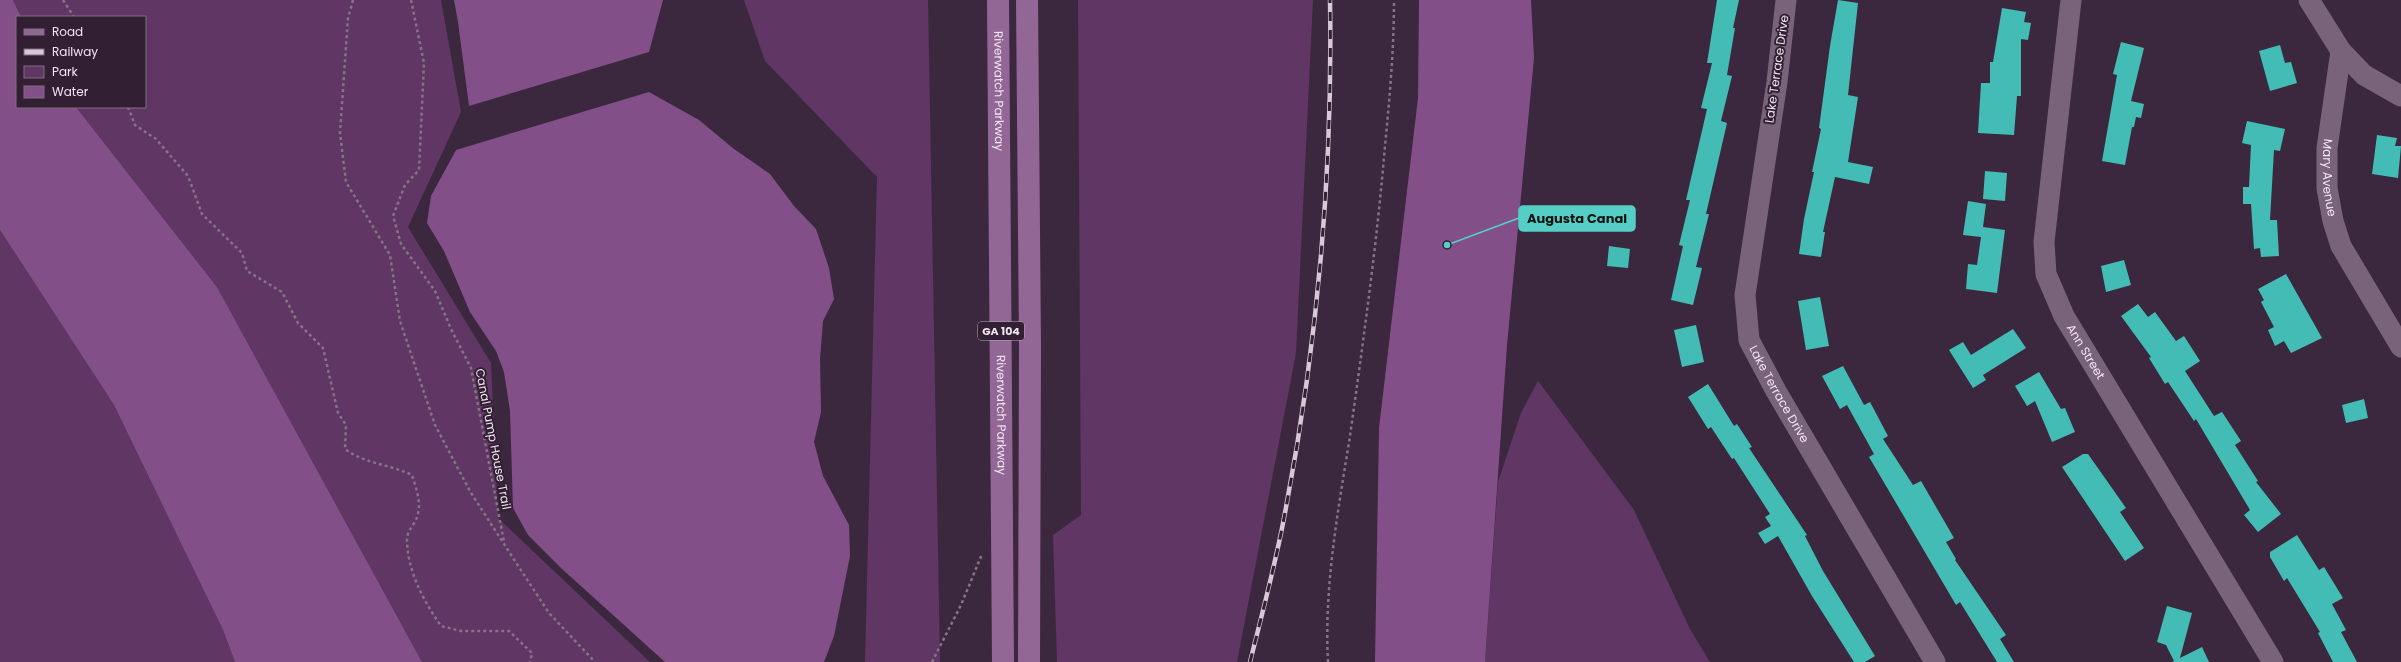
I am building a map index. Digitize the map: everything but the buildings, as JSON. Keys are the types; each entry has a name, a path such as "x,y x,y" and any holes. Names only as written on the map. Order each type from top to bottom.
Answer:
{"main road":[{"name":"Riverwatch Parkway","path":"998,0 1003,662"},
{"name":"GA 104","path":"1027,0 1030,338 1030,662"}],"street":[{"name":"Lake Terrace Drive","path":"1786,0 1777,82 1745,295 1750,340 1776,391 1935,662"},
{"name":"Ann Street","path":"2071,0 2044,242 2046,274 2064,316 2274,662"},
{"path":"2310,0 2341,51 2364,74 2401,96"},
{"name":"Mary Avenue","path":"2341,51 2328,148 2327,188 2333,221 2341,246 2401,347"}],"path":[{"path":"63,0 73,16"},
{"path":"352,0 348,18 340,134 346,182 390,255 400,321 435,425 471,493 504,544"},
{"name":"Canal Pump House Trail","path":"411,0 424,63 419,170 405,185 393,216 401,244 435,291 451,329 471,368 504,544 549,612 595,662"},
{"path":"1328,662 1327,639 1333,538 1350,436 1377,241 1394,49 1394,0"},
{"path":"128,108 135,125 156,139 188,176 202,214 242,253 247,271 282,292 298,323 323,348 338,413 346,425 345,449 356,457 392,466 412,475 418,495 418,516 406,537 412,573 429,609 441,626 461,631 509,631 532,653 530,662"},
{"path":"932,662 961,605 983,552"}],"green space":[{"path":"13,0 441,0 461,112 408,227 491,363 498,518 650,662 422,662 217,287 77,108 146,108 146,16 21,16"},
{"path":"744,0 928,0 940,662 865,662 877,177 765,61"},
{"path":"1078,0 1313,0 1296,353 1237,662 1057,662 1053,535 1081,515"},
{"path":"0,230 114,405 223,630 235,662 0,662"},
{"path":"1538,381 1634,510 1690,629 1710,662 1485,662 1498,482 1521,413"}],"water":[{"path":"0,0 13,0 21,16 16,16 16,108 77,108 217,287 422,662 235,662 223,630 114,405 0,230"},
{"path":"454,0 663,0 649,52 469,106"},
{"path":"1419,0 1531,0 1534,58 1507,345 1485,662 1375,662 1379,428 1418,98"},
{"path":"649,92 699,120 734,149 770,174 794,206 816,229 829,268 834,299 823,321 820,359 821,412 814,442 823,476 849,525 850,556 834,636 824,662 665,662 561,568 528,535 513,508 510,411 504,372 496,351 470,312 444,251 427,223 431,196 456,150"}],"railway":[{"path":"1250,662 1284,518 1306,390 1314,325 1329,130 1330,0"}],"place":[{"name":"Augusta Canal","path":"1447,245"}]}
